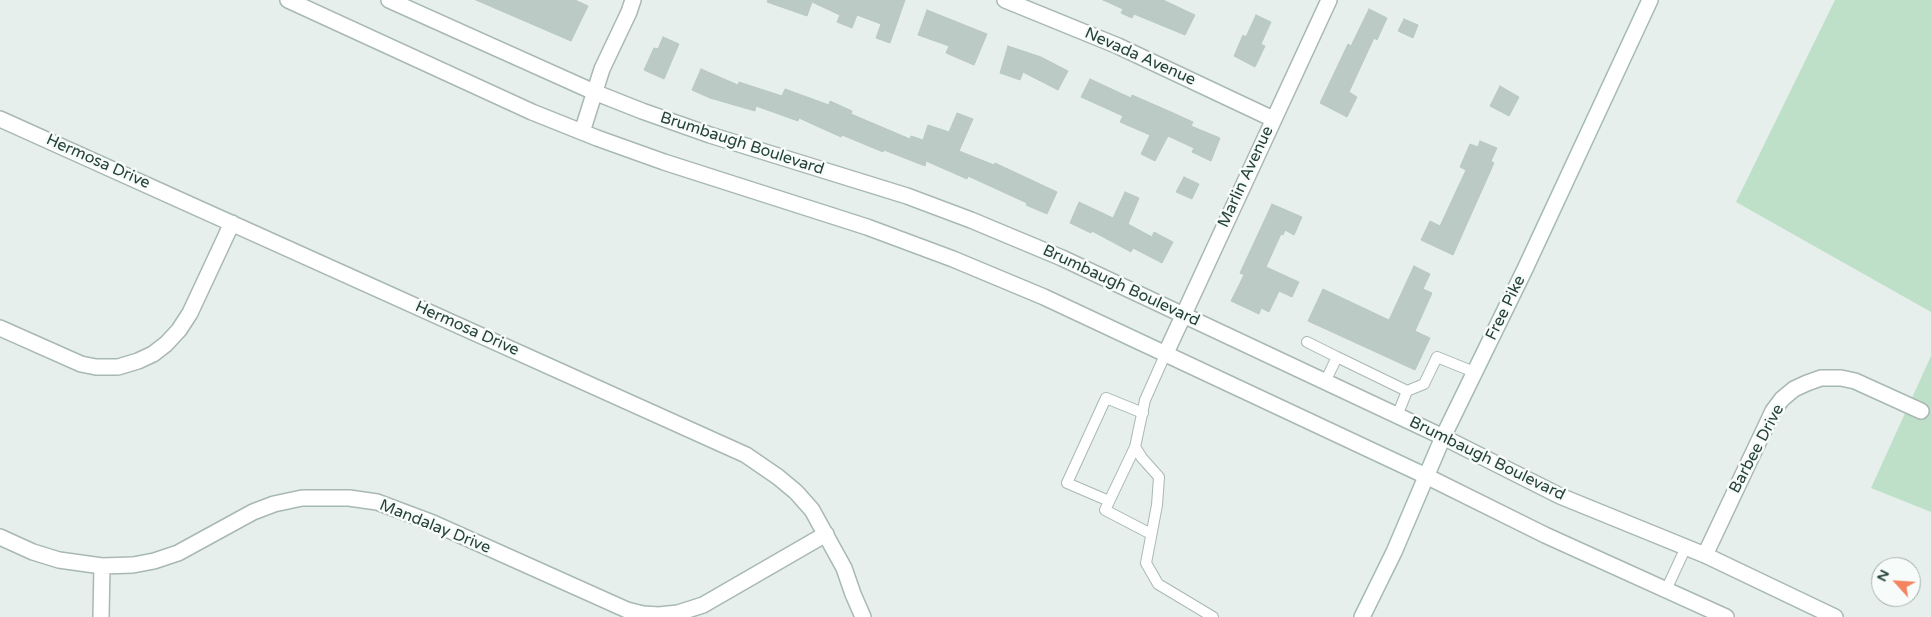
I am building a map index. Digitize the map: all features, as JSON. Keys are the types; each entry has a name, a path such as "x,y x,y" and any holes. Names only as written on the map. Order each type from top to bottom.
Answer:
{"street":[{"path":"288,0 532,112 582,132 664,162 867,227 953,259 1044,297 1426,476 1545,535 1726,617"},
{"name":"Brumbaugh Boulevard","path":"389,0 594,92 710,135 907,196 1062,258 1397,416 1560,496 1705,555 1835,617"},
{"path":"582,132 594,92 633,0"},
{"name":"Nevada Avenue","path":"1005,0 1118,46 1273,119"},
{"name":"Marlin Avenue","path":"1165,355 1329,0"},
{"name":"Free Pike","path":"1362,617 1394,552 1443,438 1525,269 1650,0"},
{"name":"Hermosa Drive","path":"0,119 746,456 778,477 796,492 812,510 844,568 863,617"},
{"path":"0,328 80,364 96,367 118,367 138,361 153,354 179,330 190,313 232,223"},
{"name":"Barbee Drive","path":"1705,555 1774,411 1782,399 1806,382 1821,378 1840,378 1855,381 1922,411"},
{"name":"Mandalay Drive","path":"0,537 33,552 59,560 102,566 133,565 154,562 178,553 253,512 274,504 302,498 349,498 377,502 432,523 627,610 659,615 678,613 703,605 826,534"},
{"path":"101,617 102,566"}],"lane":[{"path":"1307,342 1407,391"},
{"path":"1151,534 1104,510 1135,447 1145,400 1165,355"},
{"path":"1397,416 1407,391 1424,384 1437,356 1474,372"},
{"path":"1324,382 1337,357"},
{"path":"1109,501 1067,484 1106,398 1143,413"},
{"path":"1135,447 1142,458 1159,476 1157,505 1146,563 1158,584 1213,617"},
{"path":"1666,590 1686,547"}],"green space":[{"path":"1835,0 1931,0 1931,312 1736,202"},
{"path":"1931,356 1931,512 1871,488"}],"building":[{"path":"476,0 575,0 588,6 571,41"},
{"path":"768,0 905,0 890,43 876,38 881,24 857,15 852,28 837,22 840,15 812,2 807,16 767,2"},
{"path":"1103,0 1163,0 1195,15 1185,35 1134,14 1132,18 1121,13 1123,9"},
{"path":"1369,9 1387,18 1377,40 1374,38 1349,92 1357,97 1347,117 1320,103 1348,44 1351,46"},
{"path":"927,10 987,34 974,65 946,53 949,46 918,35"},
{"path":"1256,15 1271,22 1261,44 1265,46 1255,67 1234,56 1243,35 1246,37"},
{"path":"1404,19 1418,25 1413,38 1398,31"},
{"path":"663,37 679,44 664,79 644,70 654,48 658,49"},
{"path":"1008,46 1041,57 1068,71 1058,90 1023,72 1020,80 1000,73"},
{"path":"701,69 738,85 739,82 782,96 785,89 829,105 830,101 852,111 851,114 910,139 911,136 923,140 928,125 949,132 957,113 973,119 959,151 994,165 995,163 1057,192 1047,214 968,176 967,179 926,161 925,166 884,150 883,152 842,135 841,137 799,118 798,121 756,106 755,111 710,98 692,90"},
{"path":"1090,79 1131,98 1132,95 1171,112 1193,122 1191,126 1220,138 1211,161 1192,152 1194,148 1168,136 1155,161 1141,154 1150,135 1120,122 1123,116 1081,97"},
{"path":"1500,86 1519,97 1509,116 1490,106"},
{"path":"1480,141 1497,148 1491,161 1494,163 1453,255 1421,240 1430,221 1440,226 1466,170 1460,167 1470,144 1478,147"},
{"path":"1184,177 1199,184 1192,199 1176,192"},
{"path":"1125,192 1139,198 1128,224 1152,237 1154,232 1173,242 1162,263 1133,248 1131,252 1092,231 1091,233 1070,223 1079,202 1113,218"},
{"path":"1272,204 1302,217 1294,235 1285,230 1283,235 1281,234 1266,267 1299,282 1292,297 1279,291 1269,312 1261,308 1259,314 1231,301 1244,275 1240,273"},
{"path":"1414,266 1430,274 1423,289 1432,293 1415,331 1430,338 1415,370 1308,321 1323,289 1389,320"}]}
